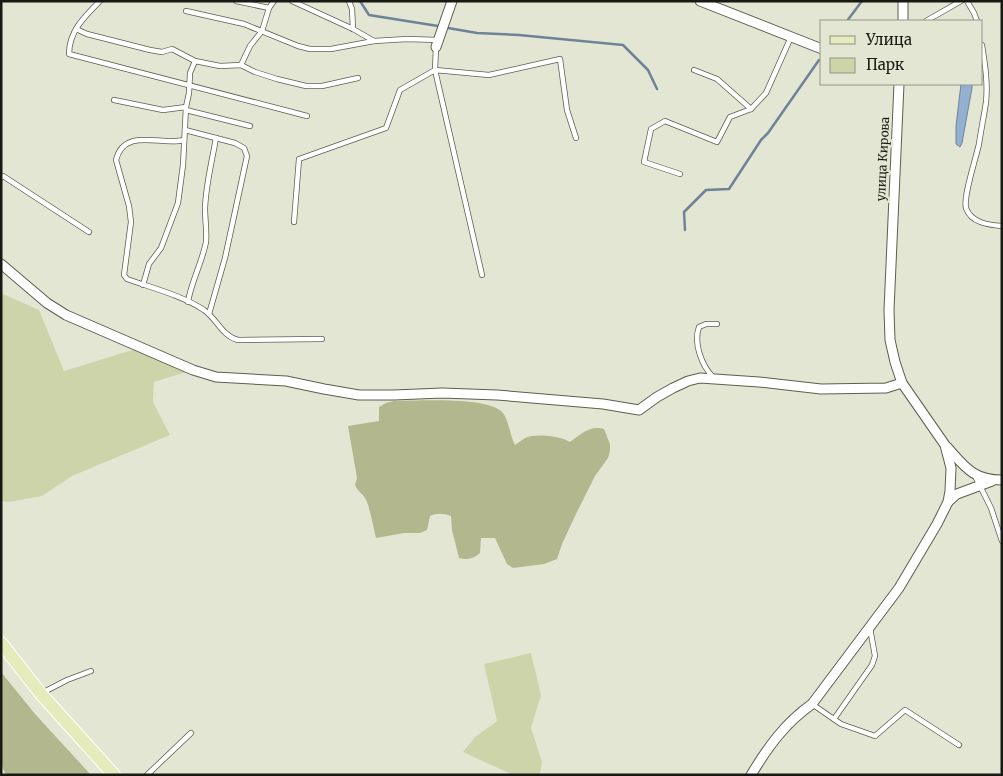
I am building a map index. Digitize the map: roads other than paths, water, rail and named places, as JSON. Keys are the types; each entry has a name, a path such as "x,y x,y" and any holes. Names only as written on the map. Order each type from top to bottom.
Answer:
{"main road":[{"path":"1,643 41,694 114,775"}],"street":[{"path":"437,43 452,1"},
{"path":"700,1 820,48"},
{"path":"903,1 903,20"},
{"name":"улица Кирова","path":"899,85 888,327 891,350 902,383 945,445"},
{"path":"1,264 47,303 66,315 193,370 216,378 286,381 359,394 442,393 497,395 603,404 639,410 657,396 688,381 700,378 821,389 886,388 902,383"},
{"path":"945,445 974,475 984,479 998,480"},
{"path":"751,775 776,737 788,723 812,704 899,588 917,560 948,502 951,468 945,445"},
{"path":"948,502 957,494 998,480"}],"lane":[{"path":"100,1 86,14 76,29 69,48 69,54 307,116"},
{"path":"236,1 269,8"},
{"path":"241,65 250,46 262,31 269,8 274,1"},
{"path":"292,1 374,41"},
{"path":"348,1 352,9 352,29"},
{"path":"928,20 961,1"},
{"path":"967,1 976,20"},
{"path":"186,11 244,24 310,49 332,49 374,41 407,39 437,43 435,70 482,275"},
{"path":"76,29 87,34 150,50 162,52 172,49 195,62 220,66 241,65 255,72 306,86 322,86 358,78"},
{"path":"680,174 644,162 651,129 665,121 717,142 730,118 751,109 766,93 791,37"},
{"path":"983,51 987,77 986,102 979,144 967,193 966,207 971,216 986,224 1002,226"},
{"path":"294,222 298,159 386,128 400,90 435,70 489,75 560,60 567,110 576,138"},
{"path":"143,285 148,264 161,248 178,203 190,73 195,62"},
{"path":"694,70 717,79 751,109"},
{"path":"114,100 163,110 186,109 250,126"},
{"path":"185,130 236,143 244,148 247,156 223,266 208,314"},
{"path":"188,302 205,244 207,229 205,206 216,138"},
{"path":"184,140 170,142 136,139 125,144 118,155 116,160 129,206 131,222 124,275 127,279 188,302 208,314 223,332 231,338 238,340 322,339"},
{"path":"1,178 3,176 89,232"},
{"path":"714,378 707,371 701,359 697,331 699,327 706,324 716,324"},
{"path":"974,475 991,508 1002,541"},
{"path":"834,719 872,665 875,656 870,627"},
{"path":"41,694 67,680 91,671"},
{"path":"812,704 841,724 875,736 906,710 959,745"},
{"path":"147,775 192,733"}],"water":[{"path":"961,85 972,85 960,147 956,144"}],"waterway":[{"path":"360,1 369,15 438,26"},
{"path":"848,20 862,1"},
{"path":"448,28 477,33 623,45 648,70 657,89"},
{"path":"685,230 684,212 706,190 729,189 761,140 768,133 819,60"}]}
